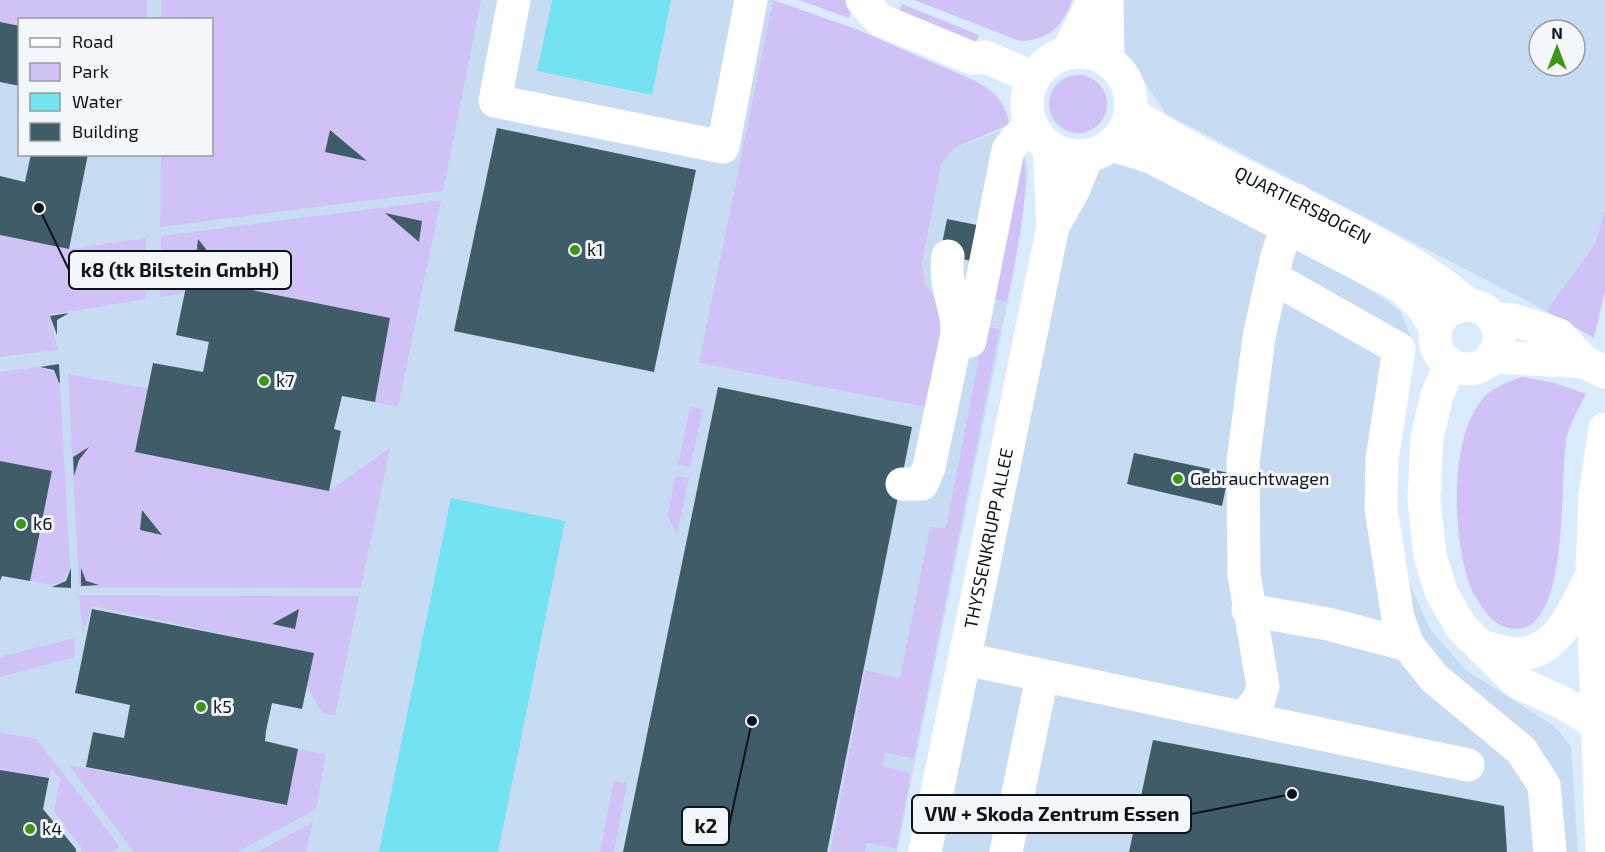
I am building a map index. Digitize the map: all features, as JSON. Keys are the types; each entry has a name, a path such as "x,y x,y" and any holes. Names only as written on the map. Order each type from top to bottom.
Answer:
{"street":[{"path":"514,0 495,101 723,147 751,0"},
{"path":"862,0 880,20 972,58 986,57 1033,78"},
{"path":"1068,53 1095,0"},
{"path":"1107,0 1107,60"},
{"path":"1068,53 1092,53 1107,60 1126,79 1131,96 1131,113 1126,128 1099,151 1063,154 1033,137 1027,108 1033,78 1052,59 1068,53"},
{"name":"QUARTIERSBOGEN","path":"1131,113 1292,213 1400,285 1424,307 1436,329"},
{"path":"970,341 1006,156 1033,137"},
{"name":"THYSSENKRUPP ALLEE","path":"1033,137 1053,226"},
{"name":"QUARTIERSBOGEN","path":"1099,151 1151,157 1410,262 1446,285 1481,312"},
{"name":"THYSSENKRUPP ALLEE","path":"925,852 1053,226 1099,151"},
{"path":"1290,726 1280,717 1263,686 1248,610 1242,512 1243,462 1252,381 1272,278 1292,213"},
{"path":"902,484 922,484 929,467 954,351 957,324 947,285 948,256"},
{"path":"1272,278 1399,349 1382,459 1381,509 1395,608 1408,645 1434,678 1521,750 1531,764 1544,785 1550,852"},
{"path":"1481,312 1499,338 1492,357 1477,368 1459,368 1450,364 1437,349 1436,329 1448,312 1481,312 1559,335 1595,367"},
{"path":"1492,357 1595,367"},
{"path":"1450,364 1436,398 1427,439 1424,499 1429,544 1442,594 1462,628 1517,682 1563,703 1597,724"},
{"path":"1602,852 1592,575 1595,494 1605,429"},
{"path":"1483,647 1521,654 1544,646 1565,627 1592,575"},
{"path":"1370,635 1384,633 1395,608"},
{"path":"1248,610 1328,624 1408,645"},
{"path":"965,659 1468,765"},
{"path":"1006,852 1042,677"},
{"path":"1243,717 1260,700 1263,686"}],"shaded area":[{"path":"0,0 773,0 700,363 928,408 945,313 926,285 922,264 941,165 954,148 1002,130 1009,123 1024,149 1028,174 1014,271 897,852 865,852 867,843 895,849 911,773 882,767 885,753 914,759 1000,328 986,326 946,529 930,527 900,678 865,671 830,852 0,852 0,770 49,777 51,756 37,739 0,732","holes":["1021,154 1026,169 1024,196 1007,302 987,297"]},
{"path":"1115,0 1605,0 1605,210 1595,244 1546,311 1166,114 1141,76 1120,57"},
{"path":"1103,157 1149,158 1383,298 1400,311 1410,334 1411,362 1399,422 1395,519 1408,580 1430,629 1466,670 1554,726 1571,746 1578,852 929,852 1055,227"}],"green space":[{"path":"0,0 147,0 147,18 18,18 18,26 0,22"},
{"path":"161,0 481,0 443,191 160,227 161,156 213,156 213,18 161,18"},
{"path":"773,0 856,29 973,80 997,97 1005,108 1009,123 1006,126 954,148 941,165 922,264 926,285 945,313 929,408 699,363"},
{"path":"799,0 851,0 854,1 849,18"},
{"path":"914,0 1072,0 1069,9 1054,30 1039,38 1020,41"},
{"path":"902,4 979,35 973,50 896,19"},
{"path":"1078,75 1094,80 1102,88 1107,104 1102,120 1094,128 1078,133 1062,128 1054,120 1049,104 1054,88 1062,80"},
{"path":"1022,154 1026,183 1024,204 1007,302 986,297"},
{"path":"441,200 398,407 375,402 390,318 188,277 184,293 160,297 161,236"},
{"path":"1605,210 1605,291 1594,338 1546,311 1595,244"},
{"path":"0,235 69,249 146,238 146,299 49,315 58,350 0,357"},
{"path":"985,326 1000,329 914,759 885,753 882,766 911,773 896,849 867,843 865,852 830,852 865,670 900,678 930,527 946,528"},
{"path":"38,367 53,371 60,385 70,566 64,581 52,585 30,581 52,472 0,461 0,372"},
{"path":"68,374 148,389 136,452 329,491 390,448 361,588 79,587"},
{"path":"1522,377 1555,383 1586,394 1566,440 1560,544 1548,599 1538,618 1523,628 1516,629 1504,627 1494,621 1471,590 1460,541 1457,491 1463,441 1470,420 1480,402 1493,390"},
{"path":"690,407 703,409 690,467 678,465"},
{"path":"675,476 689,478 677,535 668,516"},
{"path":"79,595 359,596 335,716 322,713 307,686 313,653 92,606 83,633"},
{"path":"74,638 75,657 0,677 0,657"},
{"path":"0,732 37,739 120,847 112,852 81,852 81,847 54,812 60,779 51,768 49,778 0,770"},
{"path":"298,749 326,754 316,809 238,852 134,852 69,765 287,805"},
{"path":"614,781 627,783 614,852 600,852"},
{"path":"313,822 306,852 257,852"}],"water":[{"path":"552,0 671,0 652,95 537,71"},
{"path":"451,498 565,521 498,852 379,852"}],"building":[{"path":"0,22 18,26 18,86 0,82"},
{"name":"k1","path":"497,128 696,170 654,372 454,331"},
{"path":"330,130 367,161 325,152"},
{"path":"31,156 88,156 69,249 0,235 0,176 25,182"},
{"path":"385,213 422,221 419,242"},
{"path":"947,219 982,226 976,262 940,254"},
{"path":"198,239 217,263 196,257"},
{"name":"k7","path":"188,277 390,318 375,402 342,396 334,429 341,431 329,491 135,452 153,363 203,372 209,342 176,335"},
{"path":"69,313 57,320 57,335 50,316"},
{"path":"59,364 60,383 54,370 40,367"},
{"path":"718,387 912,427 827,852 623,852"},
{"path":"89,447 79,460 74,476 73,457"},
{"name":"Gebrauchtwagen","path":"1134,453 1229,473 1222,506 1127,484"},
{"name":"k6","path":"0,461 52,471 30,581 2,576 0,581"},
{"path":"142,510 162,535 140,530"},
{"path":"71,568 71,588 52,587 66,581"},
{"path":"81,568 86,581 99,585 81,586"},
{"name":"k5","path":"92,609 314,653 302,709 272,703 266,731 265,741 298,749 287,805 86,767 93,732 124,738 130,705 75,693"},
{"path":"299,609 295,629 272,624"},
{"path":"1153,740 1504,806 1507,852 1129,852"},
{"name":"k4","path":"0,770 49,778 43,809 76,849 76,852 0,852"}],"place":[{"name":"k8 (tk Bilstein GmbH)","path":"39,208"},
{"name":"k1","path":"575,250"},
{"name":"k7","path":"264,381"},
{"name":"Gebrauchtwagen","path":"1178,479"},
{"name":"k6","path":"21,524"},
{"name":"k5","path":"201,707"},
{"name":"k2","path":"752,721"},
{"name":"VW + Skoda Zentrum Essen","path":"1292,794"},
{"name":"k4","path":"30,829"}]}
